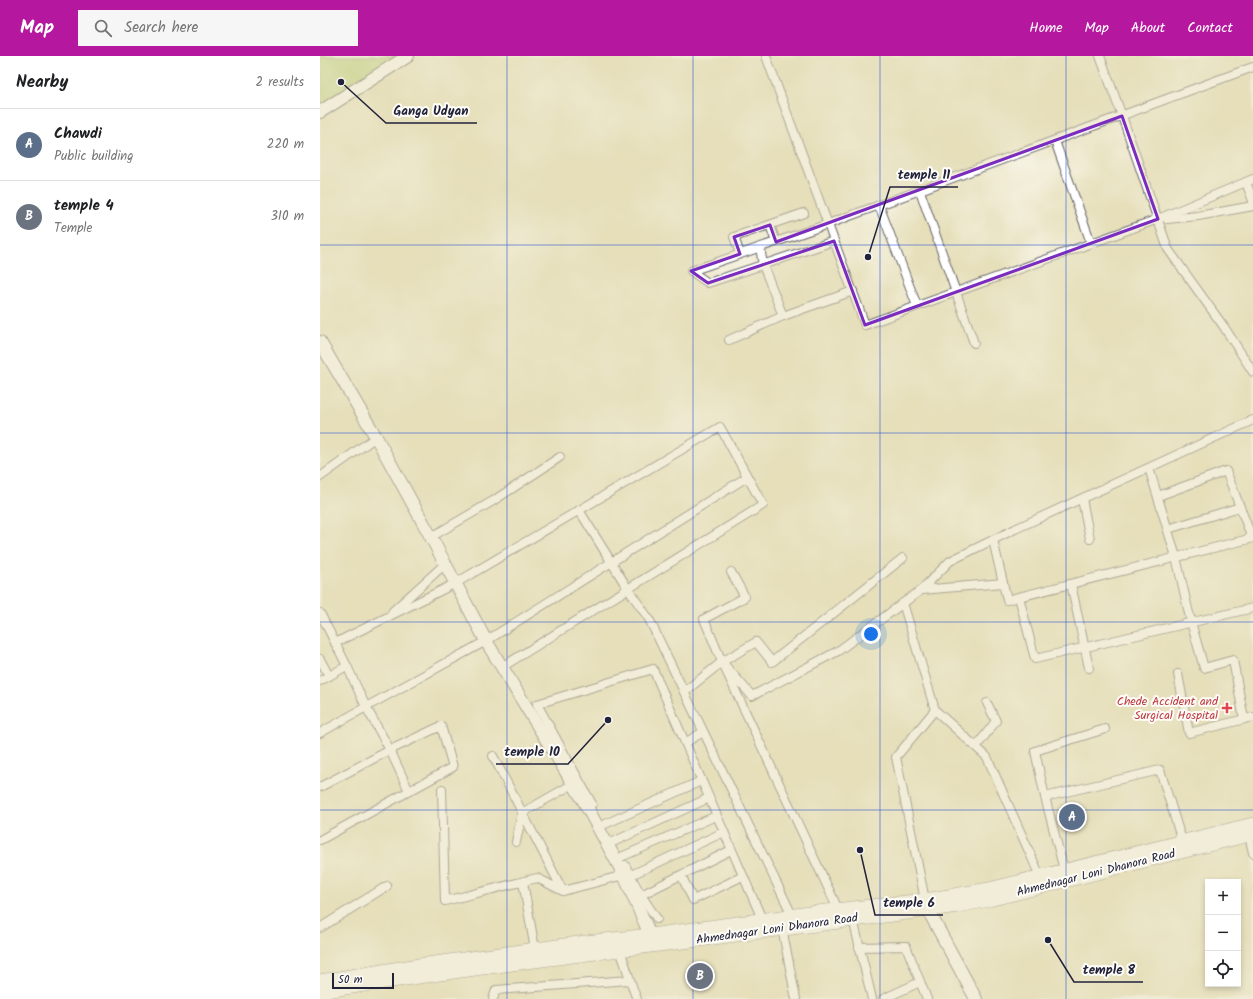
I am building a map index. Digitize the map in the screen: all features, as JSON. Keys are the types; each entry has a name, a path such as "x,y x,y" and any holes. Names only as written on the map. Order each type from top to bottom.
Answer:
{"main road":[{"name":"Ahmednagar Loni Dhanora Road","path":"320,992 538,960 620,951 653,941 762,919 838,909 926,905 989,900 1252,831"},
{"name":"Ahmednagar Loni Dhanora Road","path":"320,982 413,966 535,949 653,941 853,919 926,905 1182,841 1252,831"}],"street":[{"path":"320,112 408,56"},
{"path":"766,56 866,325 1158,220 1250,181 1253,201"},
{"path":"1100,56 1168,249 1253,372"},
{"path":"834,241 708,283 690,271 879,206 1253,67"},
{"path":"1054,141 1091,243"},
{"path":"920,190 974,343"},
{"path":"879,206 917,306"},
{"path":"1158,220 1198,216 1253,206"},
{"path":"740,254 734,237 804,213"},
{"path":"770,225 776,242"},
{"path":"760,247 763,265 783,316"},
{"path":"729,340 783,316 853,291"},
{"path":"320,342 376,437 486,641 628,875 657,919"},
{"path":"722,662 752,696 838,651 921,590 950,561 1253,420"},
{"path":"335,643 456,583 720,427 763,505 502,667"},
{"path":"320,477 376,437"},
{"path":"431,538 493,501 560,458"},
{"path":"1149,468 1176,557 1191,622 1204,668 1233,660 1244,719"},
{"path":"993,540 1007,600 1253,538 1226,471 1158,496"},
{"path":"320,734 486,641 747,477"},
{"path":"1082,499 1090,539"},
{"path":"1168,529 1240,507"},
{"path":"579,510 628,589 650,619 792,915"},
{"path":"684,692 722,662 756,642 772,662 903,558"},
{"path":"385,618 445,564"},
{"path":"731,572 745,597 704,619 722,662 838,909"},
{"path":"921,590 1003,584"},
{"path":"1072,584 1089,668"},
{"path":"1019,597 1035,659 1253,608"},
{"path":"903,603 935,710 987,757 1040,876"},
{"path":"320,613 366,707 390,750 410,791"},
{"path":"320,659 329,676"},
{"path":"320,682 347,666"},
{"path":"653,941 621,857 538,704 653,669 762,919"},
{"path":"1178,674 1189,733 1253,717"},
{"path":"976,747 996,721 987,703"},
{"path":"935,710 896,756 926,905 976,999"},
{"path":"320,787 390,750 441,726 453,766 320,840"},
{"path":"1064,870 1035,751 1105,729"},
{"path":"685,743 703,732"},
{"path":"493,756 563,892"},
{"path":"1045,797 1160,770 1182,841"},
{"path":"603,825 701,781"},
{"path":"516,842 522,813 573,784"},
{"path":"442,789 445,901 537,878 563,892 628,875 724,832"},
{"path":"612,842 709,798"},
{"path":"621,857 716,816"},
{"path":"1252,831 1253,853"},
{"path":"642,895 731,850"},
{"path":"681,875 693,900 743,876"},
{"path":"524,882 535,949"},
{"path":"320,928 387,886"},
{"path":"853,919 872,999"},
{"path":"782,928 796,999"},
{"path":"859,947 906,946 927,999"},
{"path":"620,951 637,999"},
{"path":"493,999 496,990 629,980"},
{"path":"883,999 920,982"}],"highlighted area":[{"path":"1122,116 1158,219 865,325 834,241 708,283 691,271 740,254 734,237 770,225 776,242"}],"green space":[{"path":"320,56 404,56 320,109"}],"place":[{"name":"Ganga Udyan","path":"341,82"},
{"name":"temple 11","path":"868,257"},
{"name":"Chede Accident and Surgical Hospital","path":"1227,708"},
{"name":"temple 10","path":"608,720"},
{"name":"Chawdi","path":"1072,817"},
{"name":"temple 6","path":"860,850"},
{"name":"temple 8","path":"1048,940"},
{"name":"temple 4","path":"700,976"}]}
